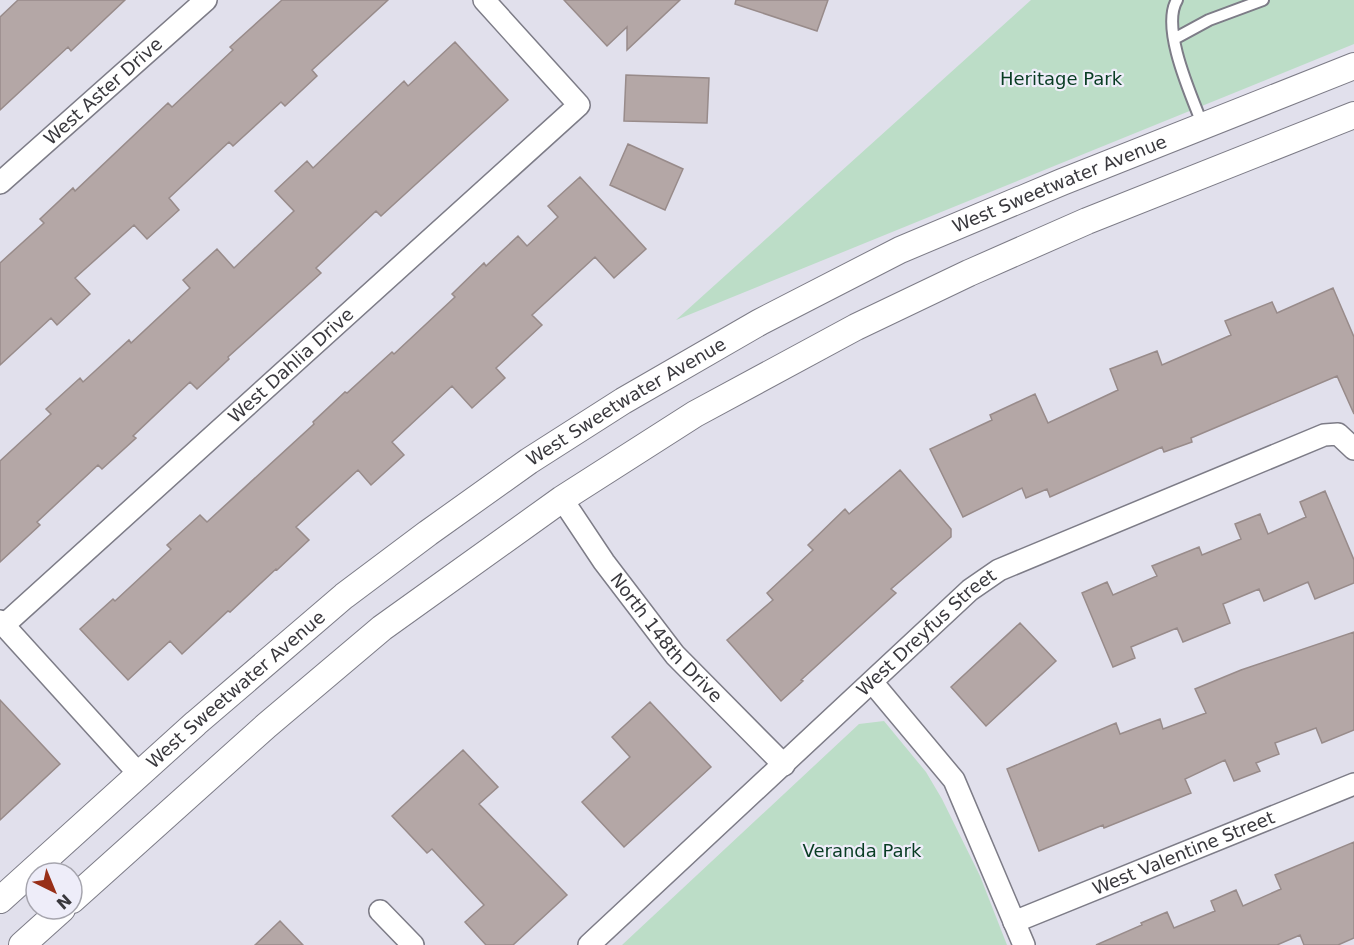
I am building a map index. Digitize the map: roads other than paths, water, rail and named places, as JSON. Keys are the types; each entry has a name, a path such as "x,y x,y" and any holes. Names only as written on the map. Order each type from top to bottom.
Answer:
{"street":[{"name":"West Aster Drive","path":"0,183 206,0"},
{"name":"West Dahlia Drive","path":"2,623 579,105 484,0"},
{"name":"West Sweetwater Avenue","path":"0,900 139,774 344,596 529,461 623,401 760,322 900,250 1062,182 1354,66"},
{"path":"84,889 266,726 382,628 562,499 695,414 887,313 969,273 1087,221 1354,115"},
{"name":"West Dreyfus Street","path":"590,945 970,590 999,570 1324,435 1338,434 1354,449"},
{"name":"North 148th Drive","path":"562,499 604,562 675,655 784,765"},
{"path":"2,623 139,774"},
{"path":"872,682 954,780 1023,945"},
{"name":"West Valentine Street","path":"1014,922 1354,784"},
{"path":"380,911 413,945"},
{"path":"22,945 49,921"}],"lane":[{"path":"1177,0 1173,22 1174,39 1181,66 1204,126"},
{"path":"1174,39 1209,20 1263,0"}],"park label":[{"name":"Heritage Park","path":"1061,79"},
{"name":"Veranda Park","path":"862,851"}]}
